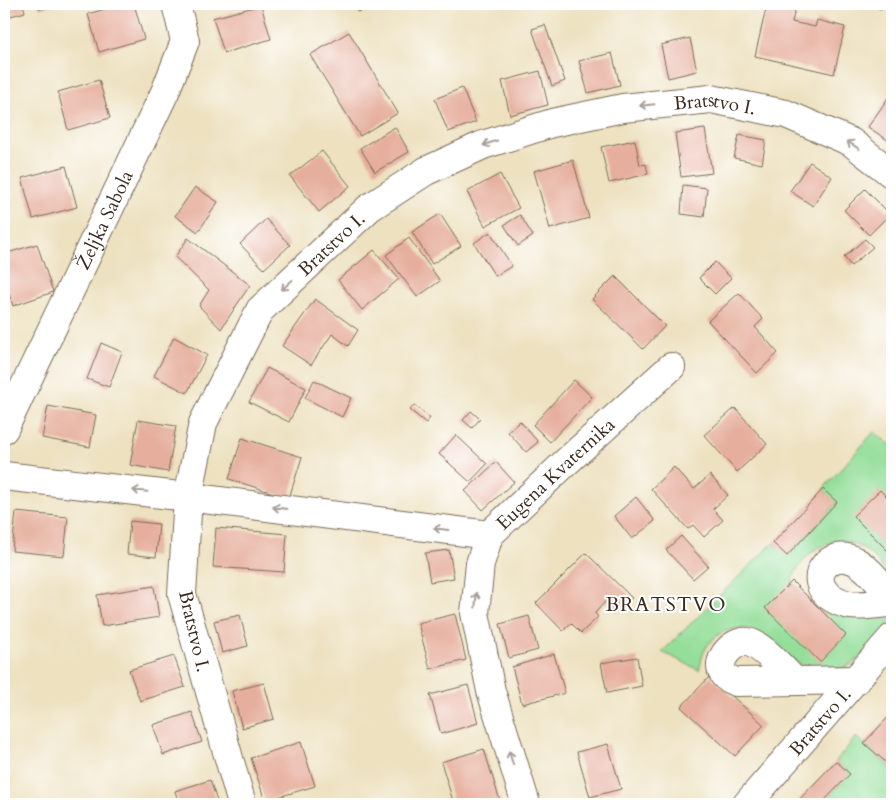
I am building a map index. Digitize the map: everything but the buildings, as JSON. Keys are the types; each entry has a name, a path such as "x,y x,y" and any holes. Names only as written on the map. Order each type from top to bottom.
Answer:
{"street":[{"name":"Željka Sabola","path":"4,429 165,92 185,41 176,4"},
{"name":"Bratstvo I.","path":"242,804 182,594 188,497 203,423 260,310 369,208 426,171 483,145 552,123 623,108 711,99 786,114 850,142 892,174"},
{"name":"Eugena Kvaternika","path":"526,804 490,691 475,612 480,564 489,535 670,368"},
{"path":"4,476 489,535"},
{"name":"Bratstvo I.","path":"747,804 892,638"},
{"path":"795,681 856,680"}],"green space":[{"path":"874,432 892,446 892,580 867,551 846,542 835,542 816,549 808,555 801,563 792,581 810,600 826,609 892,614 892,620 860,658 844,668 836,670 817,669 802,665 793,660 772,640 762,634 739,628 724,632 711,641 706,648 699,670 662,652 773,543 788,556 837,503 823,489"},
{"path":"856,737 889,766 892,763 892,804 821,804 850,774 836,761"}],"district":[{"name":"BRATSTVO","path":"666,604"}]}
